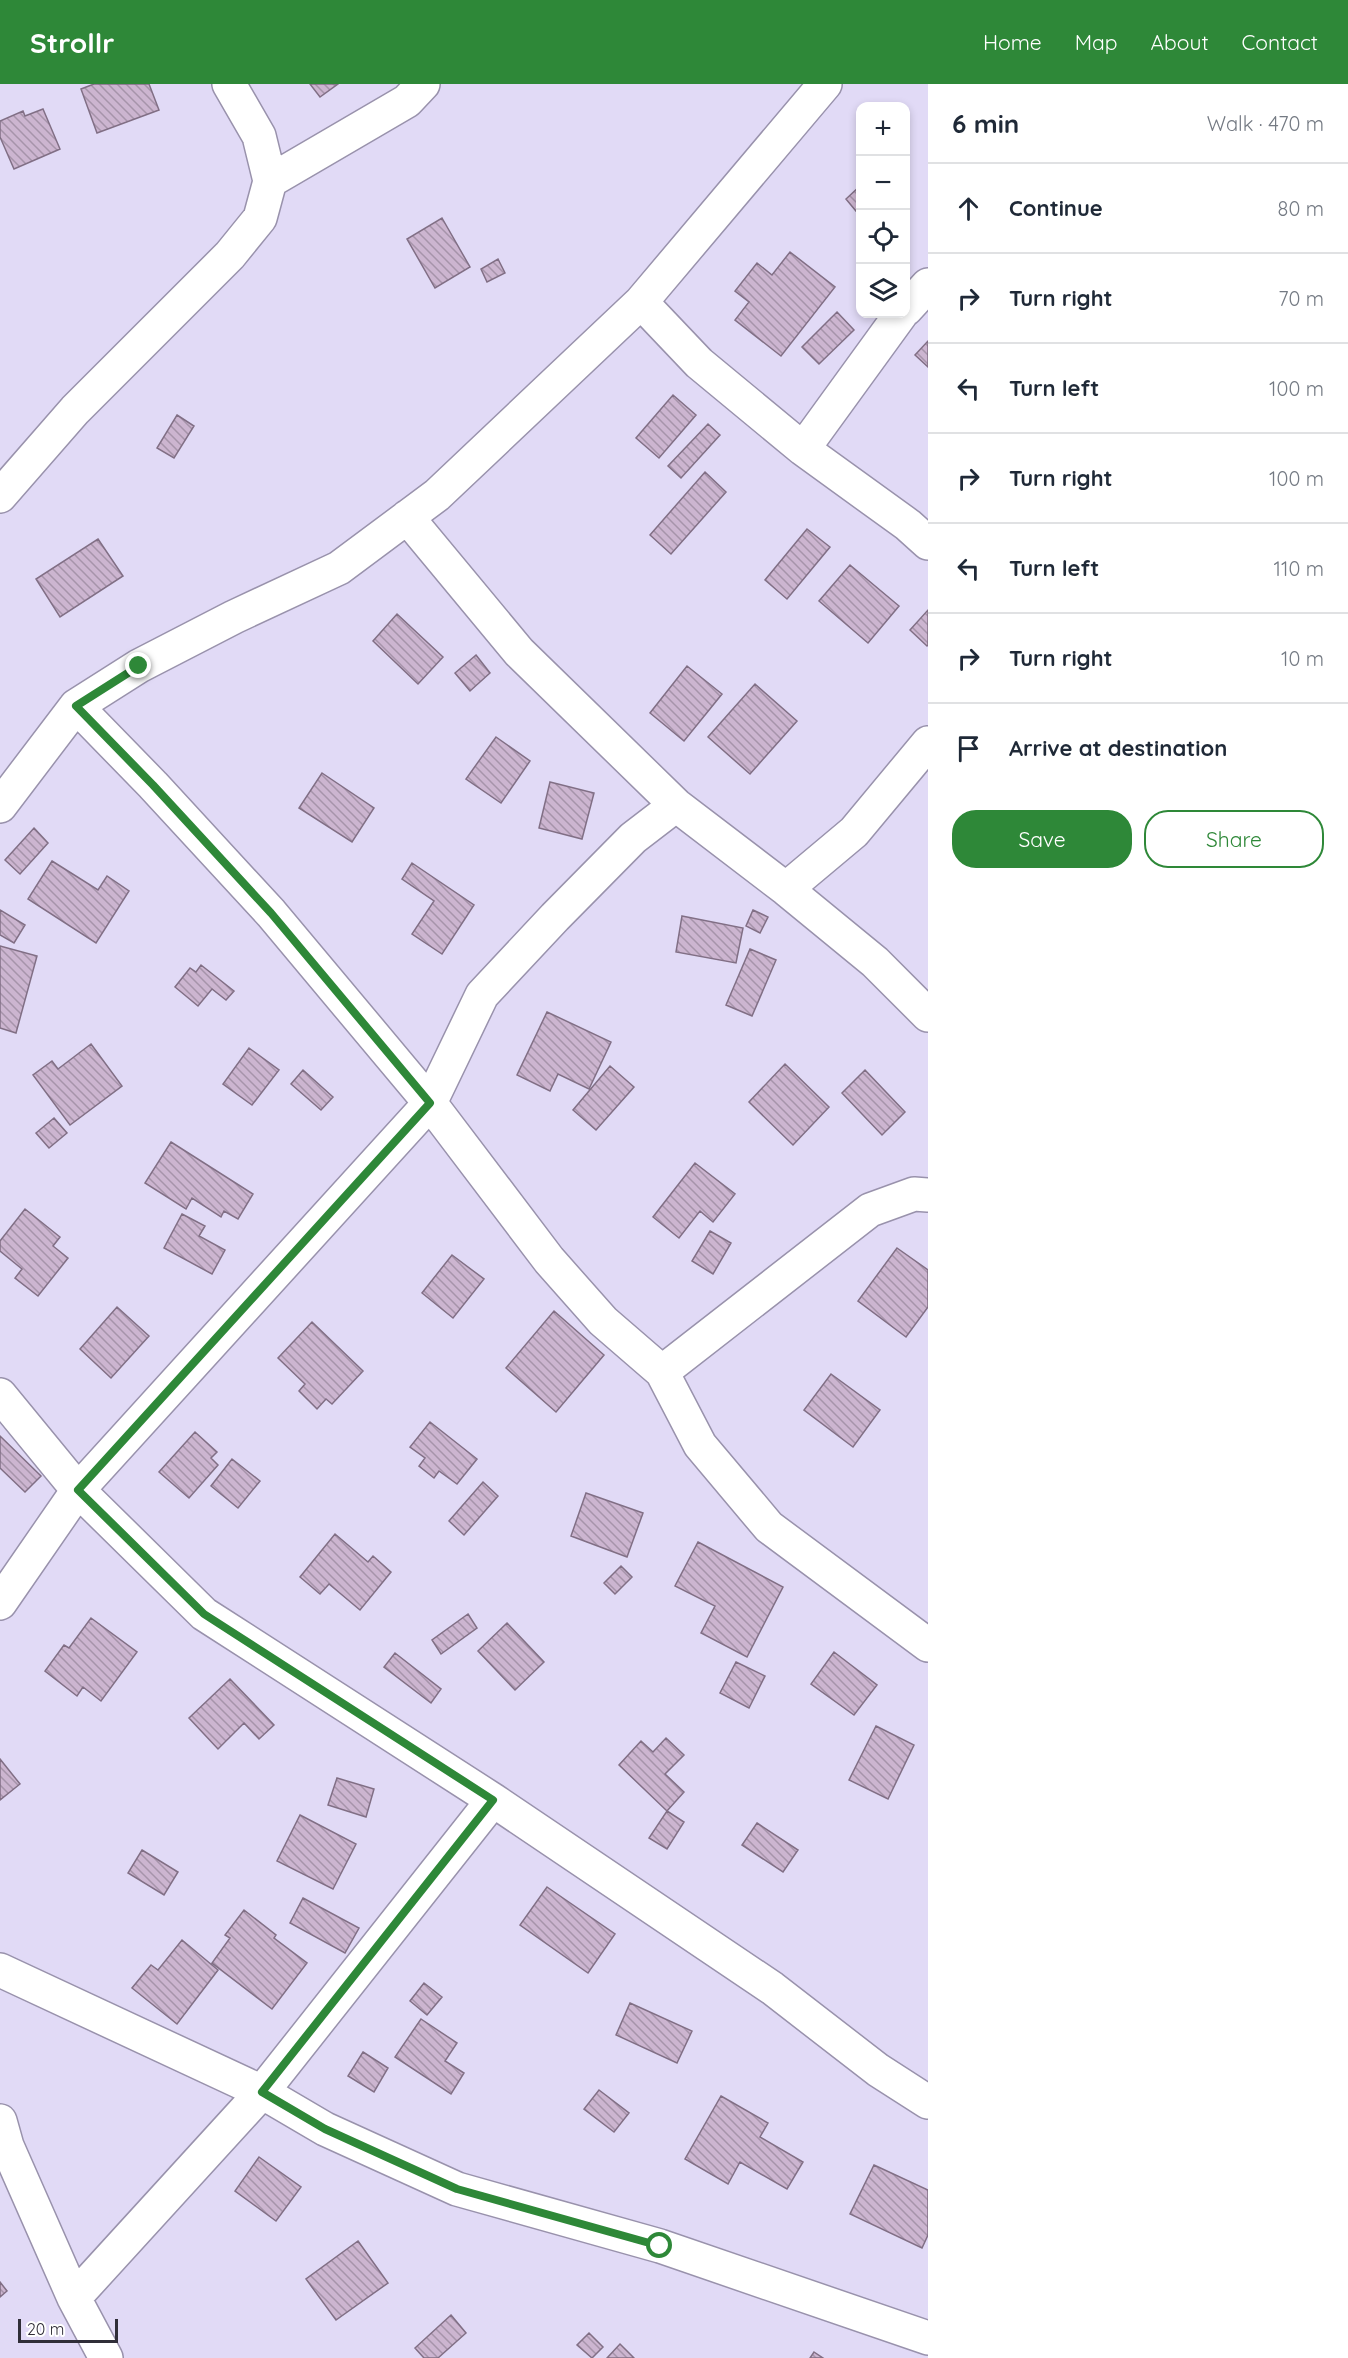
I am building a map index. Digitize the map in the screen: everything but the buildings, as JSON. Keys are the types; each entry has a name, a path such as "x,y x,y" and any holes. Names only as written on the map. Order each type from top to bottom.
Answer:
{"street":[{"path":"0,496 75,410 230,255 260,218 270,181 259,136 229,84"},
{"path":"270,181 407,101 423,84"},
{"path":"5,787 76,706 139,666 234,617 339,568 437,495 641,302 825,84"},
{"path":"910,305 928,285"},
{"path":"641,302 699,363 803,448 908,525 928,543"},
{"path":"803,448 898,318"},
{"path":"407,517 519,652 676,805 786,889 875,962 928,1015"},
{"path":"76,706 153,785 271,913 430,1103 549,1260 603,1321 662,1372 700,1445 769,1527 928,1645"},
{"path":"786,889 854,832 928,743"},
{"path":"0,1603 78,1490 430,1103 482,995 633,838 676,805"},
{"path":"662,1372 870,1210 914,1194 928,1195"},
{"path":"0,1395 78,1490 204,1614 493,1800 772,1988 878,2070 928,2102"},
{"path":"74,2298 262,2092 493,1800"},
{"path":"0,1970 262,2092 325,2129 457,2189 660,2246 928,2338"},
{"path":"0,2121 7,2146 74,2298 106,2358"}],"route":[{"path":"139,666 76,706 153,785 271,913 430,1103 78,1490 204,1614 493,1800 262,2092 325,2129 457,2189 660,2246"}]}
